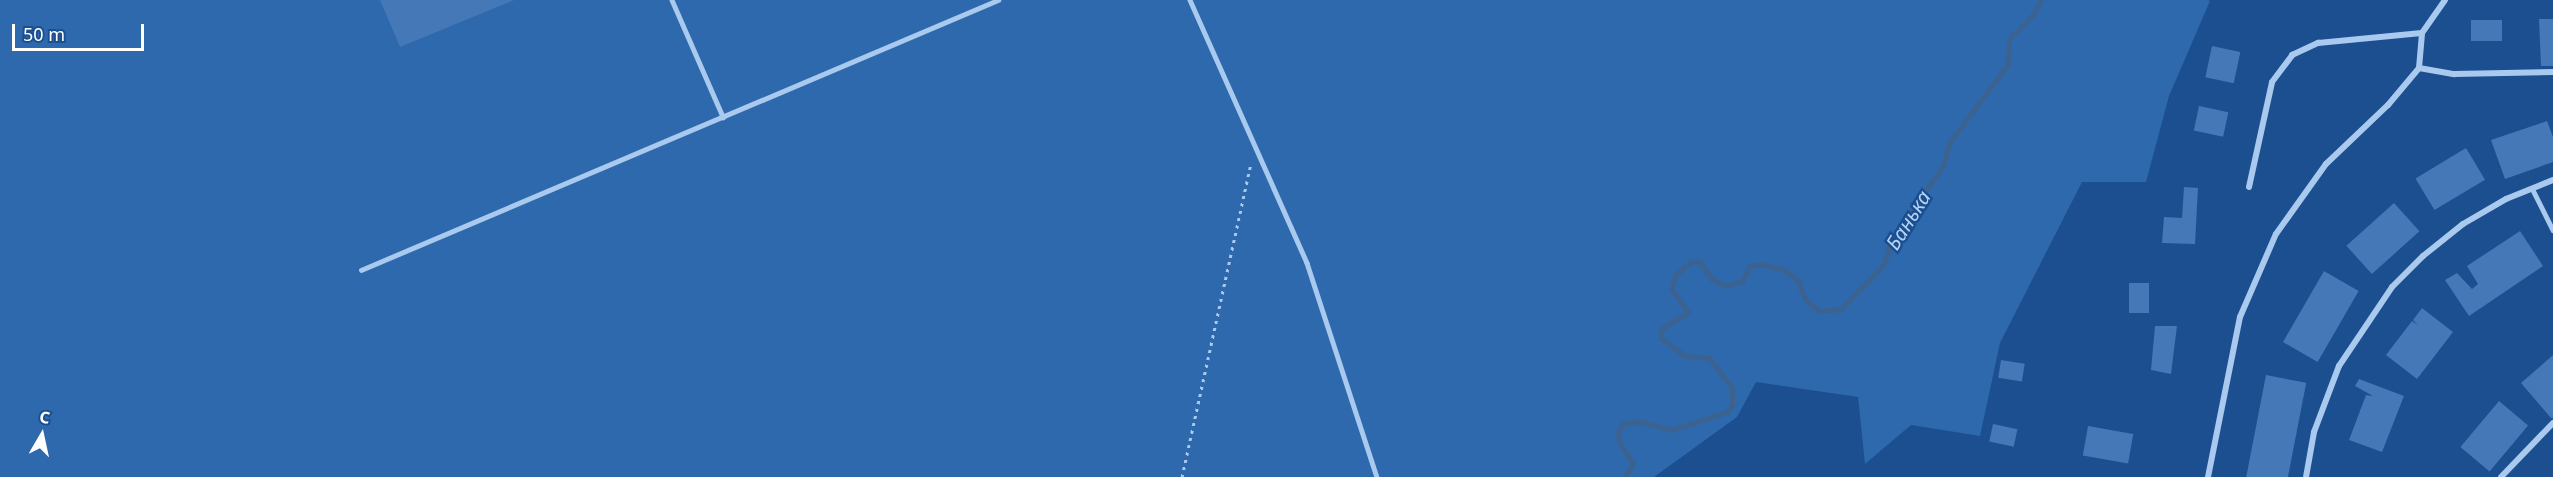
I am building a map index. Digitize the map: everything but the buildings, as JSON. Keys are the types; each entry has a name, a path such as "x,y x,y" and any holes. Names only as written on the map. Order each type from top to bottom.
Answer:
{"street":[{"path":"2208,477 2240,317 2276,234 2326,164 2388,105 2419,68 2422,33 2445,0"},
{"path":"2249,187 2272,82 2292,55 2318,43 2422,33"},
{"path":"2419,68 2454,74 2553,72"},
{"path":"2306,477 2314,432 2339,366 2392,287 2423,256 2463,224 2532,188 2553,180"},
{"path":"2501,477 2553,423"}],"lane":[{"path":"672,0 723,117"},
{"path":"361,270 998,0"},
{"path":"1190,0 1307,263 1377,477"},
{"path":"2532,188 2553,230"}],"path":[{"path":"1182,477 1255,146"}],"shaded area":[{"path":"0,0 2210,1 2169,96 2146,182 2082,182 2000,343 1980,436 1911,425 1865,464 1858,397 1756,382 1737,417 1654,477 0,477"}],"waterway":[{"name":"Банька","path":"1625,477 1633,463 1620,444 1618,433 1623,424 1638,421 1671,430 1727,412 1732,405 1732,388 1709,358 1685,356 1661,338 1661,329 1688,312 1671,289 1676,274 1692,261 1700,262 1712,279 1726,286 1742,281 1750,266 1761,264 1784,270 1797,279 1805,299 1819,311 1841,309 1883,265 1892,241 1906,231 1909,214 1943,166 1950,142 2008,64 2009,39 2033,15 2041,0"}]}
